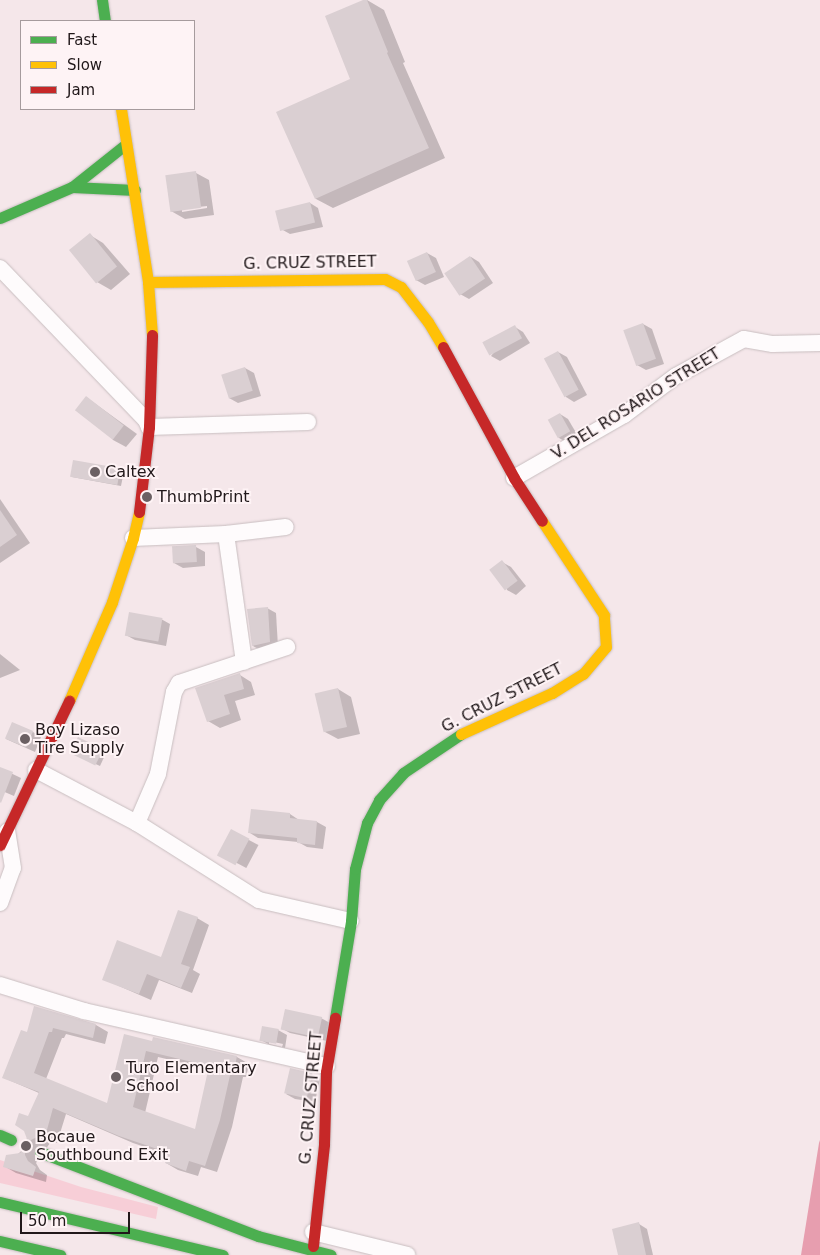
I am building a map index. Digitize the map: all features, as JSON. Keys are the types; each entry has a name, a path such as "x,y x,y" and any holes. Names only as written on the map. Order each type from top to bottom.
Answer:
{"main road":[{"path":"102,0 106,20"},
{"path":"4,838 79,680 112,602 133,538 140,506 149,427 153,347 148,282 135,190 120,110"},
{"path":"0,218 72,187 126,144"},
{"path":"72,187 135,190"},
{"name":"G. CRUZ STREET","path":"148,282 385,279 401,287 428,322 452,360 514,478 604,615 606,647 583,674 560,689 465,731 403,773 378,800 367,823 356,869 351,921 327,1066 324,1144 313,1239"},
{"path":"40,1152 258,1236 331,1255"},
{"path":"0,1202 223,1255"},
{"path":"0,1241 60,1255"}],"street":[{"path":"0,268 146,420 149,427 308,422"},
{"name":"V. DEL ROSARIO STREET","path":"514,478 624,415 676,376 744,339 774,344 820,343"},
{"path":"133,538 226,534 286,527"},
{"path":"226,534 244,662"},
{"path":"137,823 158,774 174,692 178,683 287,647"},
{"path":"36,770 137,823 259,900 351,921"},
{"path":"0,903 13,868 4,838"},
{"path":"0,985 84,1012 327,1066"},
{"path":"313,1239 407,1255"}],"shaded area":[{"path":"820,1140 820,1255 801,1255 819,1143"},
{"path":"0,1160 81,1187 158,1207 156,1219 0,1183"}],"building":[{"path":"367,0 387,53 429,148 315,199 276,112 350,79 325,16"},
{"path":"196,171 201,208 170,212 165,175"},
{"path":"310,202 315,222 280,231 275,211"},
{"path":"90,233 117,266 96,283 69,250"},
{"path":"427,252 436,272 416,281 407,261"},
{"path":"470,256 485,278 459,296 444,273"},
{"path":"643,323 656,359 636,366 623,330"},
{"path":"515,325 522,338 489,356 482,342"},
{"path":"558,351 579,390 565,397 544,359"},
{"path":"245,367 253,391 229,399 221,375"},
{"path":"86,396 124,426 113,440 75,410"},
{"path":"560,413 570,431 558,438 548,420"},
{"name":"Caltex","path":"73,460 120,468 117,485 70,477"},
{"path":"0,510 17,535 0,547"},
{"path":"196,545 197,562 173,563 172,546"},
{"path":"502,560 518,581 505,590 489,570"},
{"path":"268,607 270,642 252,646 247,609"},
{"path":"129,612 162,618 158,642 125,636"},
{"path":"240,673 244,689 224,695 230,714 207,722 195,688"},
{"path":"338,688 347,727 324,732 315,693"},
{"path":"12,722 33,731 26,748 5,739"},
{"path":"78,737 103,749 95,765 70,753"},
{"path":"0,767 13,772 1,803 0,802"},
{"path":"251,809 290,813 290,818 317,821 315,845 297,843 297,838 248,833"},
{"path":"231,829 250,839 235,865 217,855"},
{"path":"178,910 198,917 181,964 190,967 181,988 147,974 139,994 102,980 117,940 161,957"},
{"path":"34,1006 96,1024 93,1038 53,1028 52,1032 49,1032 34,1073 107,1103 124,1034 152,1041 153,1037 237,1056 234,1071 231,1071 220,1120 205,1166 189,1161 186,1171 165,1163 169,1153 119,1136 53,1108 45,1137 37,1137 31,1140 25,1147 27,1139 24,1131 15,1125 19,1113 28,1116 39,1092 2,1078 21,1030 27,1032","holes":["146,1051 209,1066 195,1129 133,1107"]},
{"path":"285,1009 322,1017 318,1037 281,1030"},
{"path":"262,1026 279,1029 276,1044 259,1041"},
{"path":"290,1068 312,1073 307,1099 284,1093"},
{"path":"25,1147 25,1155 28,1161 36,1167 33,1176 3,1167 6,1155 20,1153"},
{"path":"639,1222 646,1255 618,1255 612,1229"}],"traffic: fast":[{"path":"102,0 105,20"},
{"path":"0,218 72,187 126,144"},
{"path":"72,187 135,190"},
{"path":"335,1018 351,921 355,869 367,823 379,800 403,773 461,734"},
{"path":"0,1135 11,1140"},
{"path":"40,1152 258,1236 331,1255"},
{"path":"0,1202 223,1255"},
{"path":"0,1241 60,1255"}],"traffic: slow":[{"path":"121,110 148,282 152,335"},
{"path":"148,282 385,279 401,287 428,322 443,347"},
{"path":"69,701 112,602 133,538 139,512"},
{"path":"461,734 552,693 583,674 606,647 604,615 542,521"}],"traffic: jam":[{"path":"139,512 149,427 152,335"},
{"path":"443,347 514,478 542,521"},
{"path":"0,845 69,701"},
{"path":"313,1246 324,1144 326,1072 335,1018"}],"place":[{"name":"Caltex","path":"95,472"},
{"name":"ThumbPrint","path":"147,497"},
{"name":"Boy Lizaso Tire Supply","path":"25,739"},
{"name":"Turo Elementary School","path":"116,1077"},
{"name":"Bocaue Southbound Exit","path":"26,1146"}]}
